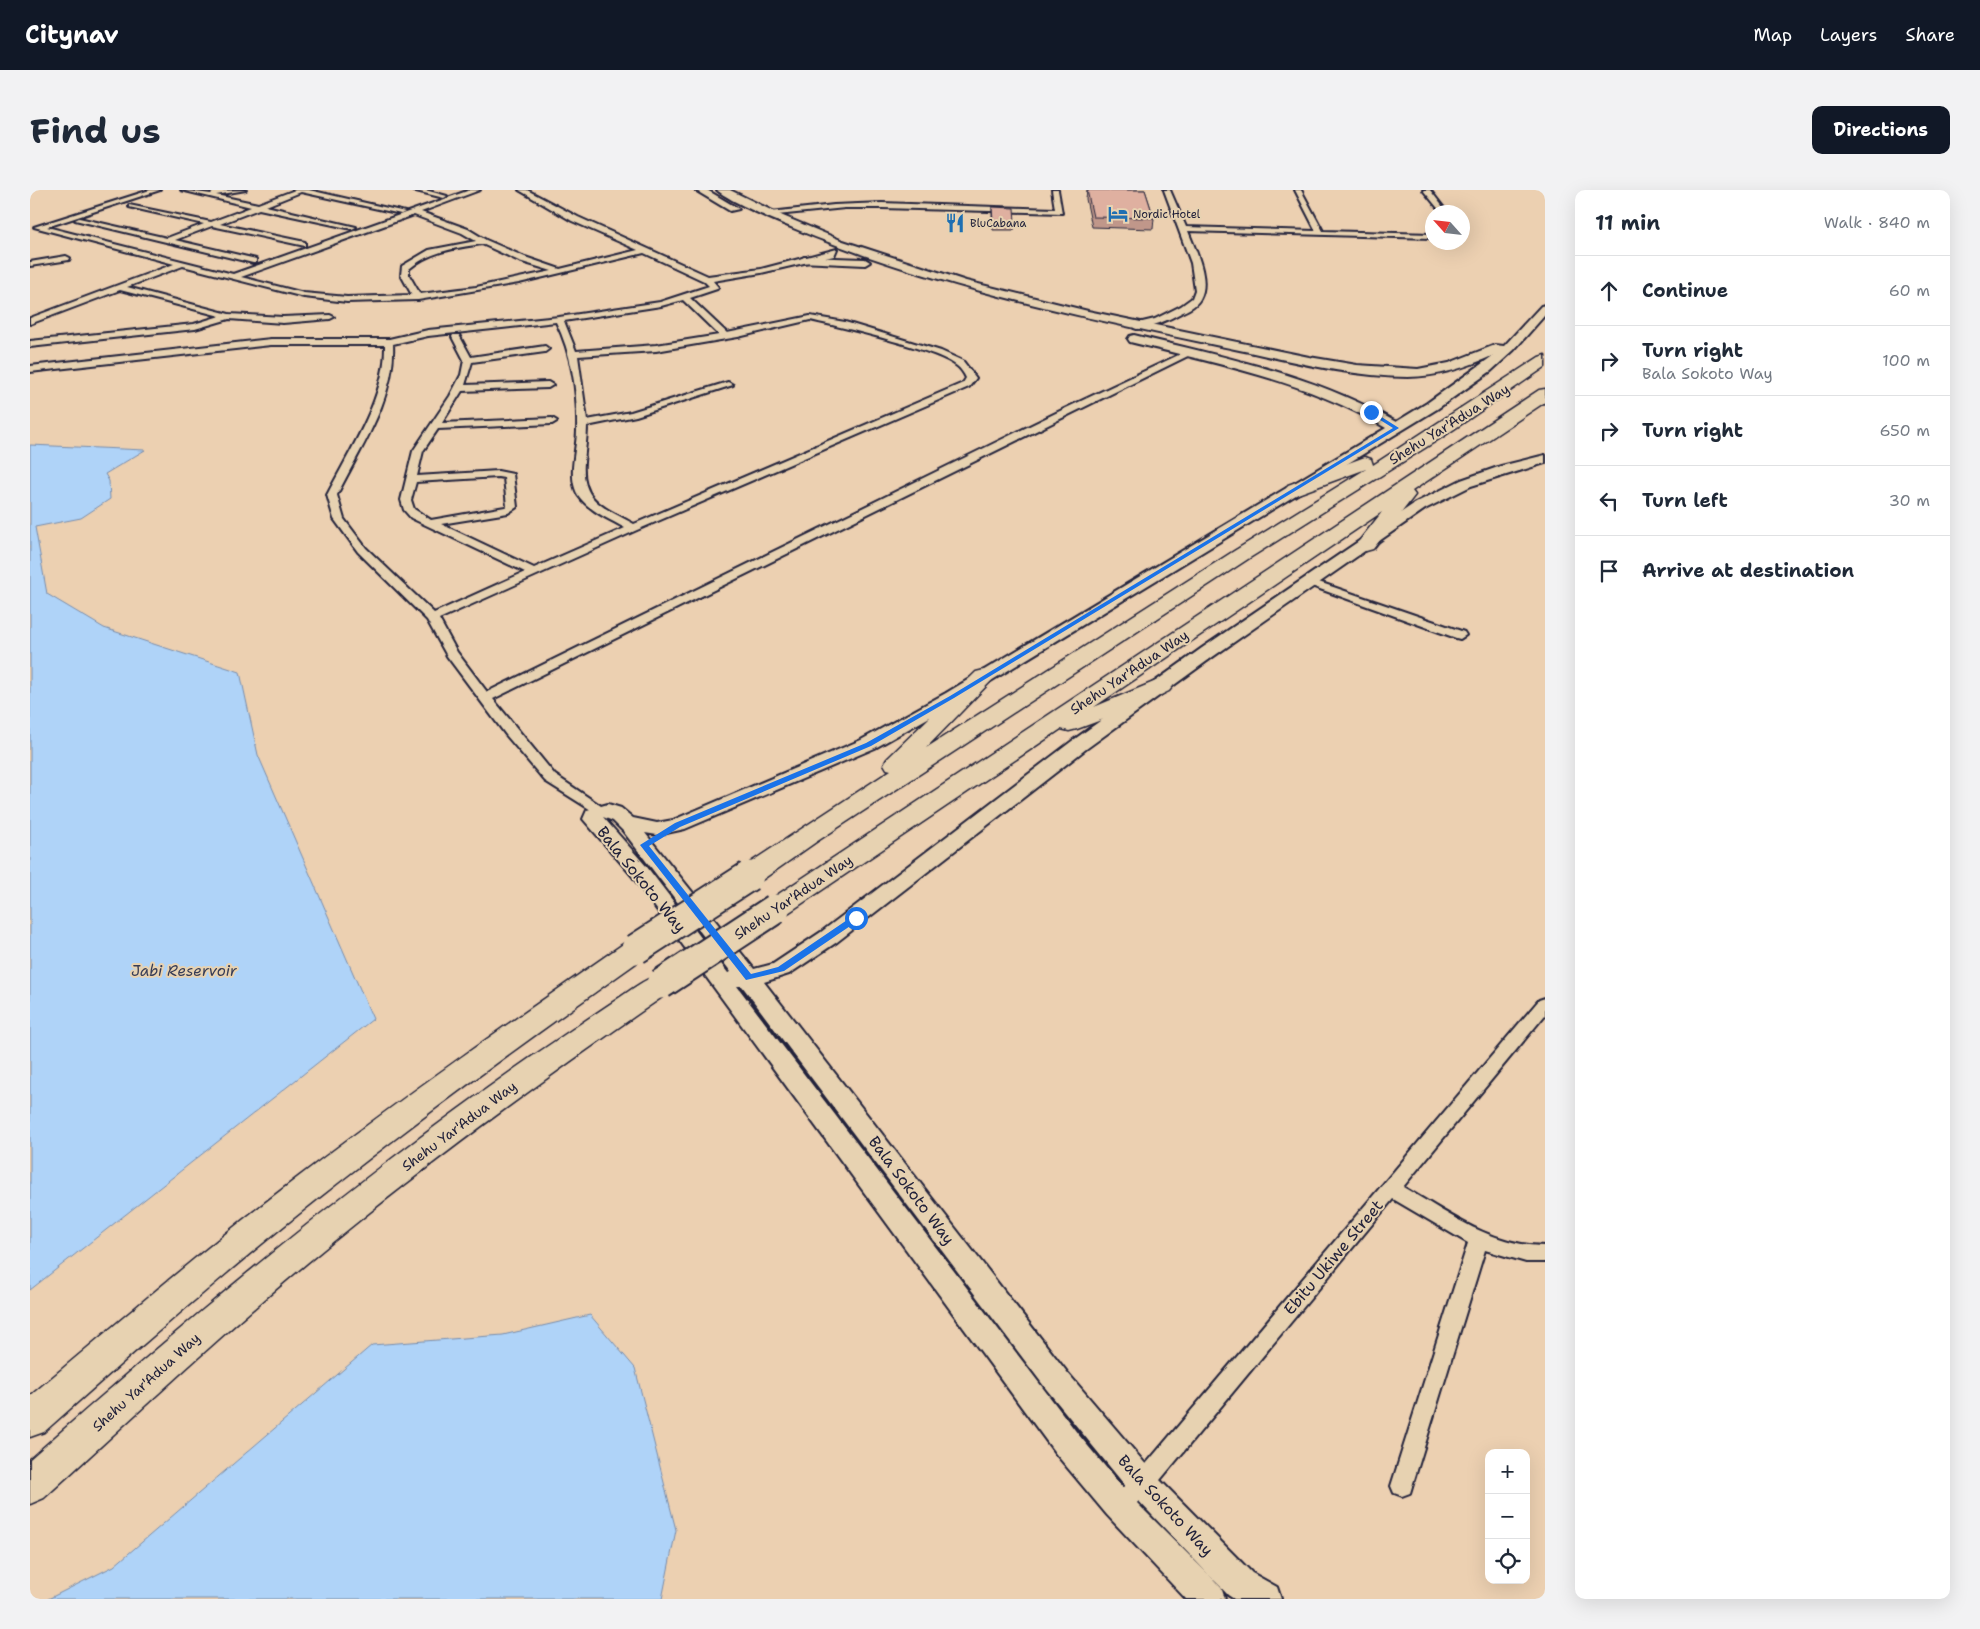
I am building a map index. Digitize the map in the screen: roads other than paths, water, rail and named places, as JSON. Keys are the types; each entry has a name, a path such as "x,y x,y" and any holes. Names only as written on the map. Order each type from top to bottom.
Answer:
{"highway":[{"name":"Shehu Yar'Adua Way","path":"30,1420 137,1327 346,1158 448,1082 636,950 806,836 1511,385 1545,360"},
{"name":"Shehu Yar'Adua Way","path":"30,1485 178,1353 310,1242 494,1099 661,984 962,785 1545,394"},
{"path":"1294,489 1416,445"},
{"path":"1366,545 1407,492 1438,465"},
{"path":"806,836 877,782 984,677"},
{"path":"962,785 1057,729 1128,702 1161,686"}],"street":[{"path":"34,228 157,190"},
{"path":"184,190 352,227"},
{"path":"205,195 243,190"},
{"path":"138,251 301,190 401,212"},
{"path":"416,190 444,196"},
{"path":"233,277 477,190"},
{"path":"30,369 263,343 389,342 428,333 559,319 661,304 714,287 707,279 576,219 522,190"},
{"path":"700,190 726,206 865,262 1092,328"},
{"path":"722,190 784,222 910,267 1025,299 1137,326 1157,327 1333,366 1406,373 1452,368 1515,341"},
{"path":"766,213 794,214 819,209 860,206 1059,211 1055,190"},
{"path":"1157,327 1197,298 1200,288 1193,254 1181,229 1167,190"},
{"path":"1298,190 1321,233"},
{"path":"1426,190 1438,205"},
{"path":"131,206 302,244"},
{"path":"416,213 465,231 483,242 522,259 558,270"},
{"path":"784,222 794,214"},
{"path":"80,220 253,261"},
{"path":"34,228 138,251 233,277 327,298 418,298 645,251"},
{"path":"1181,229 1425,236"},
{"path":"418,298 405,275 405,268 412,262 443,249 483,242"},
{"path":"707,279 760,271 804,254 831,254 834,251 850,246"},
{"path":"804,254 865,262"},
{"path":"30,264 66,258"},
{"path":"30,321 182,264"},
{"path":"122,288 229,316 283,320 330,317"},
{"path":"684,297 724,335"},
{"path":"640,872 636,862 636,855 644,845 678,825 868,744 984,677 1396,428 1490,366 1545,308"},
{"path":"30,344 195,326 229,316"},
{"path":"432,618 634,528 966,386 971,378 960,363 938,353 842,324 810,318 656,348 572,354"},
{"path":"559,319 567,333 572,354 583,424 579,482 582,492 591,502 634,528"},
{"path":"1120,335 1286,377 1359,404 1396,428"},
{"path":"456,337 468,360 460,388 418,451 406,500 409,510 415,516 534,572"},
{"path":"389,342 391,360 373,412 332,495 340,519 362,550 432,618 451,652 485,698 550,778 599,811"},
{"path":"468,360 545,349"},
{"path":"485,698 1076,407 1190,353"},
{"path":"1472,360 1490,366"},
{"path":"460,388 548,385"},
{"path":"583,424 633,414 728,386"},
{"path":"435,426 552,422"},
{"path":"764,1000 768,982 781,969 856,918 1079,745 1310,582 1444,493 1506,469 1545,459"},
{"path":"411,480 498,474 509,476 512,506 508,510 430,523"},
{"path":"1310,582 1460,635"},
{"name":"Bala Sokoto Way","path":"1208,1599 1118,1505 1067,1444 640,872 594,819 594,814 599,811 613,811 625,822 852,1111 1057,1381 1143,1484 1240,1584 1265,1599"},
{"path":"625,822 657,829 678,825"},
{"path":"710,966 727,976 749,978 781,969"},
{"name":"Ebitu Ukiwe Street","path":"1118,1505 1143,1484 1545,1004"},
{"path":"1390,1188 1479,1239 1511,1251 1545,1254"},
{"path":"1402,1486 1479,1239"}],"water":[{"name":"Jabi Reservoir","path":"30,445 145,450 105,474 109,481 110,499 81,518 35,527 47,594 104,628 240,672 258,755 373,1019 30,1290"},
{"path":"590,1315 635,1368 676,1530 662,1599 48,1599 114,1566 372,1345 503,1335"}],"place":[{"name":"Nordic Hotel","path":"1118,214"},
{"name":"BluCabana","path":"955,223"}]}
